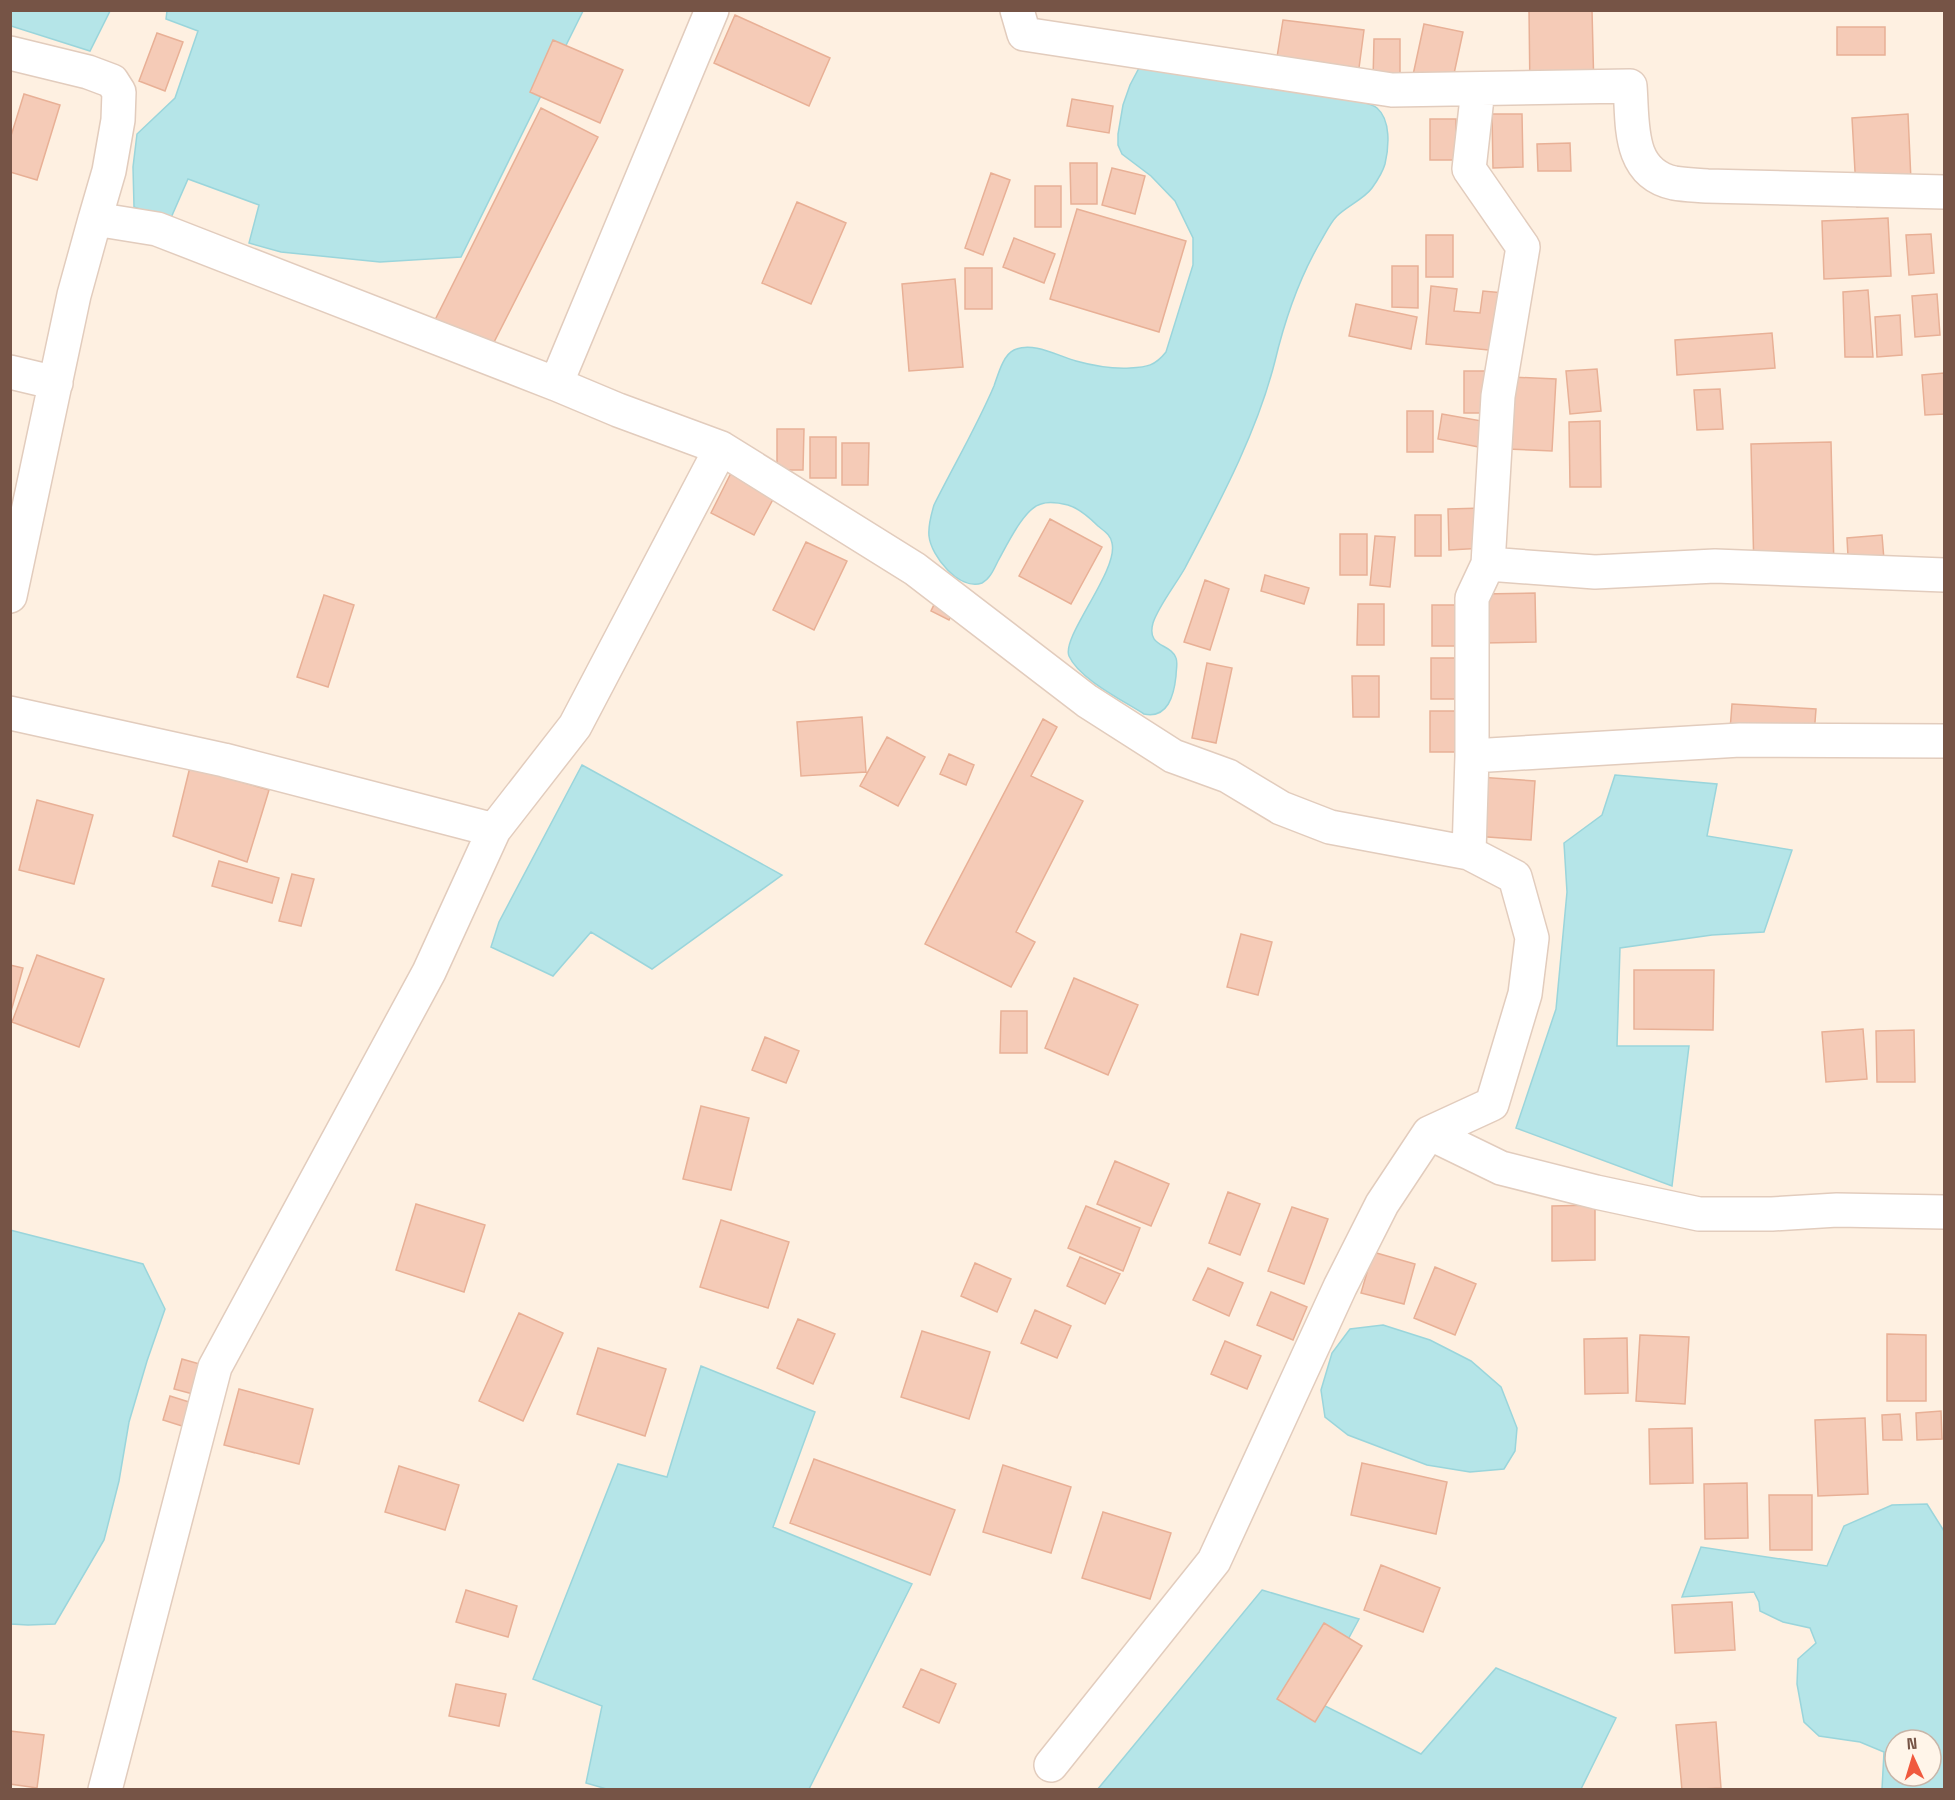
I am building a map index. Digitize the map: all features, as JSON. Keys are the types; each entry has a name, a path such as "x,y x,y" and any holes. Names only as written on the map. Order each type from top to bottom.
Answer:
{"street":[{"path":"556,384 712,10"},
{"path":"1017,10 1024,34 1392,90 1630,86 1636,153 1649,172 1673,183 1707,186 1944,192"},
{"path":"10,53 88,72 112,81 119,92 118,120 109,171 74,295 10,596"},
{"path":"1469,853 1472,756 1472,598 1488,564 1498,396 1523,247 1469,169 1478,89"},
{"path":"95,219 157,230 721,448 915,569 1087,701 1173,756 1228,776 1281,808 1330,827 1469,853 1515,877 1532,938 1525,994 1492,1104 1429,1133 1382,1204 1214,1561 1051,1765"},
{"path":"10,372 56,383"},
{"path":"105,1790 215,1367 429,972 494,830 576,726 721,448"},
{"path":"1488,564 1595,572 1715,566 1944,574"},
{"path":"10,713 224,760 494,830"},
{"path":"1472,756 1740,740 1944,741"},
{"path":"1429,1133 1501,1168 1596,1192 1699,1214 1772,1214 1837,1210 1944,1212"}],"water":[{"path":"11,10 110,11 90,51 11,26"},
{"path":"167,11 583,11 461,257 380,262 281,252 249,243 259,205 188,179 170,220 134,207 133,167 137,134 175,98 198,31 166,19"},
{"path":"1139,68 1364,102 1382,113 1387,127 1388,142 1385,164 1372,188 1365,196 1335,218 1314,253 1288,314 1267,388 1248,441 1185,568 1155,617 1153,637 1173,653 1177,664 1171,698 1164,709 1152,715 1144,714 1103,689 1082,673 1069,656 1073,634 1099,586 1112,555 1112,543 1107,533 1088,517 1072,506 1062,504 1047,503 1035,507 1022,520 990,576 982,583 964,582 948,570 935,553 929,536 934,505 1010,353 1021,348 1037,348 1076,361 1109,368 1123,368 1150,365 1166,352 1193,265 1193,238 1175,201 1151,176 1122,154 1118,145 1123,105"},
{"path":"582,765 782,875 652,969 591,932 553,976 491,947 499,922"},
{"path":"1615,775 1717,784 1707,836 1792,850 1764,932 1712,935 1620,948 1617,1046 1689,1046 1672,1186 1516,1128 1556,1009 1567,892 1564,843 1602,815"},
{"path":"10,1230 143,1264 165,1309 129,1422 119,1481 104,1540 55,1624 11,1624"},
{"path":"1383,1325 1430,1340 1471,1361 1501,1387 1517,1428 1515,1451 1504,1469 1470,1472 1427,1465 1348,1435 1325,1417 1321,1390 1332,1353 1350,1329"},
{"path":"701,1366 815,1412 773,1527 912,1584 809,1789 610,1790 586,1783 602,1706 533,1679 618,1464 667,1477"},
{"path":"1927,1504 1944,1531 1944,1789 1882,1789 1883,1770 1883,1788 1943,1788 1943,1728 1883,1728 1883,1752 1860,1742 1819,1736 1804,1722 1797,1684 1798,1659 1816,1643 1810,1628 1783,1622 1760,1611 1754,1592 1682,1597 1701,1547 1827,1566 1844,1526 1892,1505"},
{"path":"1262,1590 1359,1619 1315,1701 1421,1754 1496,1668 1616,1718 1581,1789 1097,1790"}],"building":[{"path":"1529,10 1592,10 1594,91 1530,93"},
{"path":"735,15 830,58 809,106 714,63"},
{"path":"1283,20 1364,30 1359,68 1277,57"},
{"path":"1424,24 1463,32 1452,83 1413,75"},
{"path":"1837,27 1885,27 1885,55 1837,55"},
{"path":"157,33 183,42 165,91 139,81"},
{"path":"1374,39 1400,39 1400,81 1373,80"},
{"path":"553,40 623,70 600,123 530,92"},
{"path":"24,94 60,105 37,180 10,172 10,139"},
{"path":"1072,99 1113,106 1109,133 1067,126"},
{"path":"541,108 598,137 488,354 432,326"},
{"path":"1492,114 1522,114 1523,167 1493,168"},
{"path":"1908,114 1912,203 1857,207 1852,118"},
{"path":"1430,119 1456,119 1456,160 1430,160"},
{"path":"1570,143 1571,171 1538,171 1537,144"},
{"path":"1070,163 1097,163 1097,204 1071,204"},
{"path":"1112,168 1145,176 1135,214 1102,205"},
{"path":"991,173 1010,180 983,255 965,248"},
{"path":"1035,186 1061,186 1061,227 1035,227"},
{"path":"797,202 846,223 811,304 762,283"},
{"path":"1077,209 1186,241 1159,332 1050,299"},
{"path":"1888,218 1891,276 1824,279 1822,221"},
{"path":"1931,234 1934,273 1909,275 1906,235"},
{"path":"1426,235 1453,235 1453,277 1426,277"},
{"path":"1014,238 1055,254 1044,283 1003,267"},
{"path":"1392,266 1418,266 1418,308 1392,307"},
{"path":"965,268 992,268 992,309 965,309"},
{"path":"955,279 963,367 909,371 902,284"},
{"path":"1431,286 1457,289 1454,311 1480,313 1483,291 1504,293 1499,351 1426,344"},
{"path":"1868,290 1873,357 1845,357 1843,292"},
{"path":"1937,294 1940,335 1915,337 1912,296"},
{"path":"1356,304 1417,317 1411,349 1349,336"},
{"path":"1900,315 1902,355 1877,357 1875,317"},
{"path":"1772,333 1775,368 1677,375 1675,340"},
{"path":"1597,369 1601,411 1570,414 1566,371"},
{"path":"1464,371 1491,371 1490,413 1464,413"},
{"path":"1944,373 1944,414 1925,415 1922,375"},
{"path":"1511,377 1556,379 1552,451 1507,449"},
{"path":"1720,389 1723,429 1697,430 1694,390"},
{"path":"1407,411 1433,411 1433,452 1407,452"},
{"path":"1442,414 1493,423 1489,449 1438,439"},
{"path":"1600,421 1601,487 1570,487 1569,422"},
{"path":"777,429 804,429 803,470 777,470"},
{"path":"810,437 836,437 836,478 810,478"},
{"path":"1831,442 1834,570 1754,572 1751,444"},
{"path":"842,443 869,443 868,485 842,485"},
{"path":"734,467 778,490 754,535 711,513"},
{"path":"1483,508 1485,548 1449,550 1448,509"},
{"path":"1415,515 1441,515 1441,556 1415,556"},
{"path":"1050,519 1102,547 1071,604 1019,576"},
{"path":"1340,534 1367,534 1367,575 1340,575"},
{"path":"1882,535 1885,572 1849,575 1847,538"},
{"path":"1375,536 1395,537 1390,587 1370,585"},
{"path":"806,542 847,561 814,630 773,610"},
{"path":"1265,575 1309,588 1304,604 1261,591"},
{"path":"1205,580 1229,589 1210,650 1184,642"},
{"path":"941,590 959,599 949,620 931,611"},
{"path":"1535,593 1536,642 1483,643 1483,594"},
{"path":"324,595 354,605 328,687 297,677"},
{"path":"1358,604 1384,604 1384,645 1357,645"},
{"path":"1432,605 1459,605 1459,646 1432,646"},
{"path":"1431,658 1458,658 1457,699 1431,699"},
{"path":"1207,663 1232,668 1216,743 1192,738"},
{"path":"1352,676 1379,676 1379,717 1353,717"},
{"path":"1732,704 1816,709 1813,748 1729,743"},
{"path":"1430,711 1456,711 1456,752 1430,752"},
{"path":"862,717 866,772 801,776 797,722"},
{"path":"1043,719 1057,727 1031,776 1083,801 1016,932 1035,942 1011,987 925,944"},
{"path":"887,737 925,757 898,806 860,786"},
{"path":"949,754 974,765 966,785 940,774"},
{"path":"190,767 269,790 247,862 173,836"},
{"path":"1478,777 1535,781 1531,840 1474,836"},
{"path":"37,800 93,815 74,884 19,870"},
{"path":"219,861 279,878 272,903 212,886"},
{"path":"292,874 314,879 301,926 279,921"},
{"path":"1241,934 1272,942 1258,995 1227,987"},
{"path":"37,955 104,979 79,1047 12,1022"},
{"path":"10,965 23,968 10,1015"},
{"path":"1634,970 1714,970 1713,1030 1634,1029"},
{"path":"1074,978 1138,1005 1108,1075 1045,1048"},
{"path":"1001,1011 1027,1011 1027,1053 1000,1053"},
{"path":"1863,1029 1867,1079 1826,1082 1822,1032"},
{"path":"1914,1030 1915,1082 1877,1082 1876,1031"},
{"path":"765,1037 799,1051 786,1083 752,1070"},
{"path":"701,1106 749,1118 731,1190 683,1179"},
{"path":"1115,1161 1169,1184 1151,1226 1097,1204"},
{"path":"1228,1192 1260,1204 1240,1255 1209,1243"},
{"path":"416,1204 485,1225 464,1292 396,1270"},
{"path":"1595,1205 1595,1260 1552,1261 1552,1206"},
{"path":"1086,1206 1140,1228 1123,1271 1068,1248"},
{"path":"1292,1207 1328,1219 1304,1284 1268,1271"},
{"path":"721,1220 789,1242 768,1308 700,1287"},
{"path":"1373,1252 1415,1264 1404,1304 1361,1293"},
{"path":"1080,1257 1120,1274 1105,1304 1067,1286"},
{"path":"975,1263 1011,1279 997,1312 961,1296"},
{"path":"1435,1267 1476,1284 1455,1335 1414,1318"},
{"path":"1208,1268 1243,1283 1229,1316 1193,1300"},
{"path":"1271,1292 1307,1307 1293,1340 1257,1325"},
{"path":"1035,1310 1071,1326 1057,1358 1021,1343"},
{"path":"519,1313 563,1333 523,1421 479,1401"},
{"path":"798,1319 835,1334 813,1384 777,1368"},
{"path":"922,1331 990,1352 969,1419 901,1397"},
{"path":"1887,1334 1926,1335 1926,1401 1887,1401"},
{"path":"1640,1335 1689,1337 1685,1404 1636,1401"},
{"path":"1627,1338 1628,1393 1585,1394 1584,1339"},
{"path":"1225,1341 1261,1356 1247,1389 1211,1374"},
{"path":"598,1348 666,1369 645,1436 577,1414"},
{"path":"182,1359 217,1369 208,1398 174,1389"},
{"path":"239,1389 313,1409 299,1464 224,1445"},
{"path":"170,1396 205,1407 198,1431 163,1420"},
{"path":"1941,1411 1942,1439 1917,1440 1916,1413"},
{"path":"1900,1414 1902,1440 1883,1440 1882,1415"},
{"path":"1865,1418 1868,1494 1818,1496 1815,1420"},
{"path":"1692,1428 1693,1483 1650,1484 1649,1429"},
{"path":"814,1459 955,1510 930,1575 790,1523"},
{"path":"1362,1463 1447,1482 1436,1534 1351,1515"},
{"path":"1003,1465 1071,1487 1051,1553 983,1532"},
{"path":"399,1466 459,1485 445,1530 385,1512"},
{"path":"1747,1483 1748,1538 1705,1539 1704,1484"},
{"path":"1769,1495 1812,1495 1812,1550 1770,1550"},
{"path":"1103,1512 1171,1533 1150,1599 1082,1578"},
{"path":"1381,1565 1440,1588 1423,1632 1364,1610"},
{"path":"466,1590 517,1606 508,1637 456,1622"},
{"path":"1732,1602 1735,1650 1675,1653 1672,1605"},
{"path":"1324,1623 1362,1646 1315,1722 1277,1699"},
{"path":"921,1669 956,1684 939,1723 903,1707"},
{"path":"456,1684 506,1694 499,1726 449,1716"},
{"path":"1716,1722 1721,1788 1682,1790 1676,1725"},
{"path":"10,1731 44,1735 37,1788 10,1784"}]}
